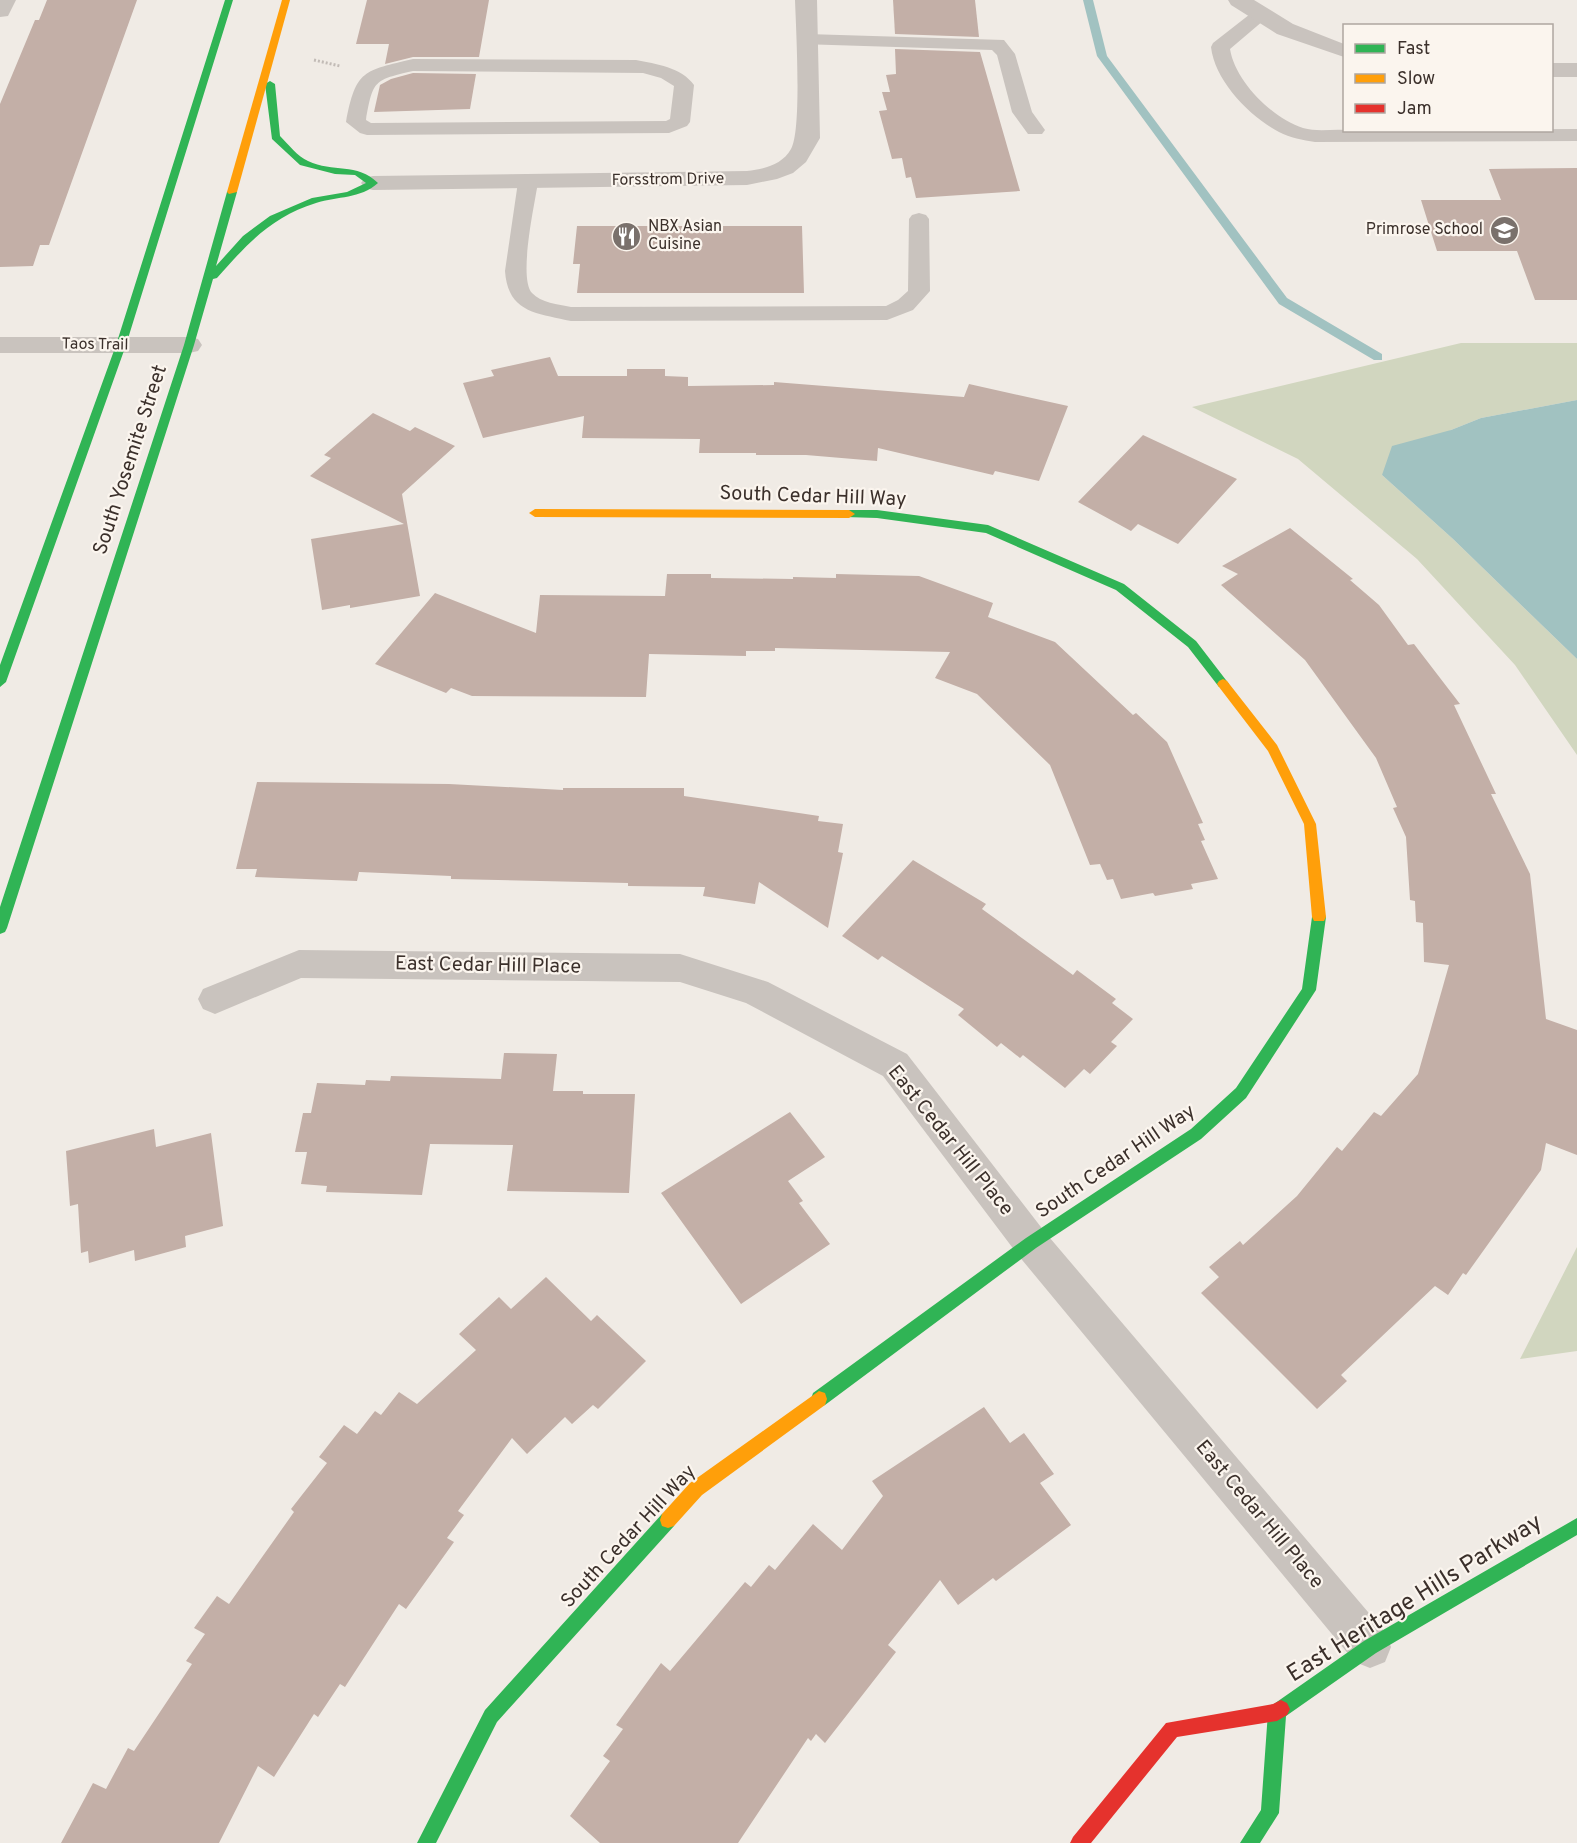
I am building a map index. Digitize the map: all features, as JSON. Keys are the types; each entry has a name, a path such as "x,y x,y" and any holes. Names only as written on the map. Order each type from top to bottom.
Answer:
{"main road":[{"path":"0,682 122,345 229,0"},
{"name":"South Yosemite Street","path":"0,928 189,345 286,0"},
{"path":"208,282 247,238 273,218 315,200 349,195 372,183 357,172 334,171 303,163 275,137 268,64"},
{"name":"South Cedar Hill Way","path":"426,1843 491,1716 696,1489 1031,1243 1196,1134 1241,1093 1309,990 1320,924 1310,824 1273,748 1192,644 1120,587 988,529 877,514 535,513"},
{"name":"East Heritage Hills Parkway","path":"1079,1843 1172,1729 1277,1712 1370,1647 1577,1526"},
{"path":"1249,1843 1270,1813 1277,1712"}],"street":[{"path":"0,10 4,0"},
{"name":"Forsstrom Drive","path":"372,183 747,178 766,176 786,168 801,156 808,138 806,0"},
{"path":"1239,0 1285,29 1343,51"},
{"path":"1553,70 1577,70"},
{"name":"Taos Trail","path":"0,345 189,345"},
{"name":"East Cedar Hill Place","path":"215,999 299,964 680,968 756,992 895,1065 1031,1243 1370,1647"}],"lane":[{"path":"1261,15 1220,47 1220,58 1248,97 1282,126 1296,132 1315,136 1551,133 1577,135"},
{"path":"807,40 997,44 1006,54 1022,112 1035,130"},
{"path":"413,65 636,66 657,69 684,85 683,111 680,122 669,127 367,129 356,122 362,88 376,74 413,65"},
{"path":"528,182 514,279 521,295 537,306 571,314 886,313 898,310 913,301 919,291 919,219"}],"green space":[{"path":"1461,343 1577,343 1577,400 1481,418 1451,430 1382,475 1453,539 1577,659 1577,755 1515,665 1417,559 1298,459 1192,407"},
{"path":"1577,1247 1577,1351 1520,1359 1576,1249"}],"water":[{"path":"1577,400 1577,659 1453,539 1382,475 1392,446 1451,430 1481,418"}],"building":[{"path":"47,0 137,0 49,245 40,245 33,266 0,267 0,104 35,20 39,20"},
{"path":"367,0 489,0 479,57 413,57 385,64 389,44 356,44"},
{"path":"893,0 975,0 979,37 895,34"},
{"path":"895,49 980,52 1020,191 916,198 911,177 906,178 902,158 892,159 879,111 887,110 882,92 890,92 886,75 896,74"},
{"path":"413,73 476,74 470,109 374,112 380,85 391,79"},
{"name":"Primrose School","path":"1577,168 1577,300 1535,300 1517,251 1437,251 1421,200 1501,200 1489,169"},
{"path":"577,226 802,226 804,293 577,293 580,264 573,264"},
{"path":"550,357 558,376 627,376 627,369 665,369 665,376 688,377 688,386 774,385 774,382 964,397 969,384 1068,406 1039,481 995,471 993,475 878,448 877,461 806,455 699,453 700,439 582,438 584,416 483,438 463,383 494,376 491,370"},
{"path":"373,413 410,431 415,427 455,446 402,494 420,596 350,608 350,605 322,610 311,539 404,524 310,476 331,458 324,455"},
{"path":"1143,435 1237,479 1178,544 1138,524 1131,531 1078,502"},
{"path":"1290,528 1353,579 1350,580 1379,605 1408,645 1414,644 1460,704 1454,705 1496,794 1491,794 1530,874 1546,1019 1577,1030 1577,1155 1546,1143 1541,1170 1466,1275 1463,1273 1448,1295 1435,1286 1341,1375 1347,1381 1317,1409 1201,1293 1219,1277 1209,1267 1240,1241 1243,1245 1297,1196 1337,1147 1342,1151 1374,1112 1381,1116 1418,1074 1449,965 1424,962 1423,923 1416,922 1415,901 1410,900 1406,837 1393,808 1397,807 1376,758 1305,660 1221,585 1238,574 1222,566"},
{"path":"667,574 711,574 711,578 793,579 793,577 836,578 836,574 919,576 993,603 988,617 1055,642 1133,715 1136,713 1167,742 1203,823 1198,824 1205,840 1201,841 1218,879 1191,884 1193,889 1121,899 1113,879 1107,880 1100,864 1090,865 1050,765 977,694 935,678 950,652 775,648 775,651 746,651 746,656 649,654 646,697 472,696 451,688 446,693 375,664 435,593 536,633 540,595 665,596"},
{"path":"257,782 449,784 563,790 563,788 684,788 684,796 819,816 818,821 843,824 838,852 843,853 828,928 759,882 755,904 703,896 705,887 451,879 451,876 359,872 357,881 255,877 257,869 236,869"},
{"path":"913,860 986,904 982,909 1073,975 1077,970 1116,999 1112,1003 1133,1019 1111,1042 1117,1046 1090,1074 1084,1069 1065,1088 1023,1055 1020,1058 1001,1043 997,1047 958,1015 964,1009 882,956 878,960 842,936"},
{"path":"504,1053 557,1054 553,1091 583,1091 583,1094 635,1094 629,1193 507,1191 513,1145 430,1144 422,1195 326,1192 327,1186 301,1184 307,1152 295,1152 303,1113 311,1113 317,1083 365,1085 366,1080 390,1081 391,1076 501,1079"},
{"path":"790,1112 825,1157 788,1181 803,1201 799,1203 830,1244 741,1304 661,1193"},
{"path":"154,1129 156,1147 211,1133 223,1226 185,1236 186,1247 135,1261 134,1250 89,1263 88,1251 81,1253 78,1204 70,1206 66,1151"},
{"path":"546,1277 591,1321 597,1315 646,1361 598,1409 593,1405 572,1424 565,1417 527,1454 512,1438 458,1511 464,1515 447,1538 454,1542 406,1609 399,1604 345,1687 340,1684 318,1717 314,1714 274,1777 258,1766 219,1843 61,1843 93,1783 106,1789 128,1748 134,1751 192,1664 186,1661 205,1634 194,1628 217,1596 229,1604 294,1512 291,1509 327,1463 319,1457 344,1425 357,1434 375,1411 381,1415 399,1392 417,1404 476,1350 459,1334 499,1297 511,1309"},
{"path":"984,1407 1010,1443 1024,1433 1054,1474 1040,1483 1071,1525 996,1581 993,1578 958,1605 940,1580 888,1645 896,1652 825,1743 816,1734 811,1741 808,1738 738,1843 600,1843 570,1816 610,1761 603,1756 623,1729 616,1725 661,1663 670,1671 745,1582 751,1587 769,1565 775,1570 813,1524 842,1550 883,1496 872,1481"}],"waterway":[{"path":"1088,0 1102,56 1283,301 1378,357"}],"traffic: fast":[{"path":"0,682 121,345 229,0"},
{"path":"213,276 247,238 273,218 315,200 349,195 373,183 357,172 335,171 303,163 275,137 270,84"},
{"path":"0,928 189,345 232,192"},
{"path":"849,514 877,514 988,529 1120,587 1192,644 1223,684"},
{"path":"819,1399 1031,1243 1196,1134 1241,1093 1309,990 1319,917"},
{"path":"426,1843 491,1716 668,1520"},
{"path":"1281,1709 1370,1647 1577,1526"},
{"path":"1249,1843 1270,1813 1277,1712"}],"traffic: slow":[{"path":"232,192 286,0"},
{"path":"535,513 849,514"},
{"path":"1223,684 1273,748 1310,824 1319,917"},
{"path":"668,1520 696,1489 819,1399"}],"traffic: jam":[{"path":"1079,1843 1172,1729 1277,1712 1281,1709"}],"place":[{"name":"Primrose School","path":"1504,230"},
{"name":"NBX Asian Cuisine","path":"627,236"}]}
